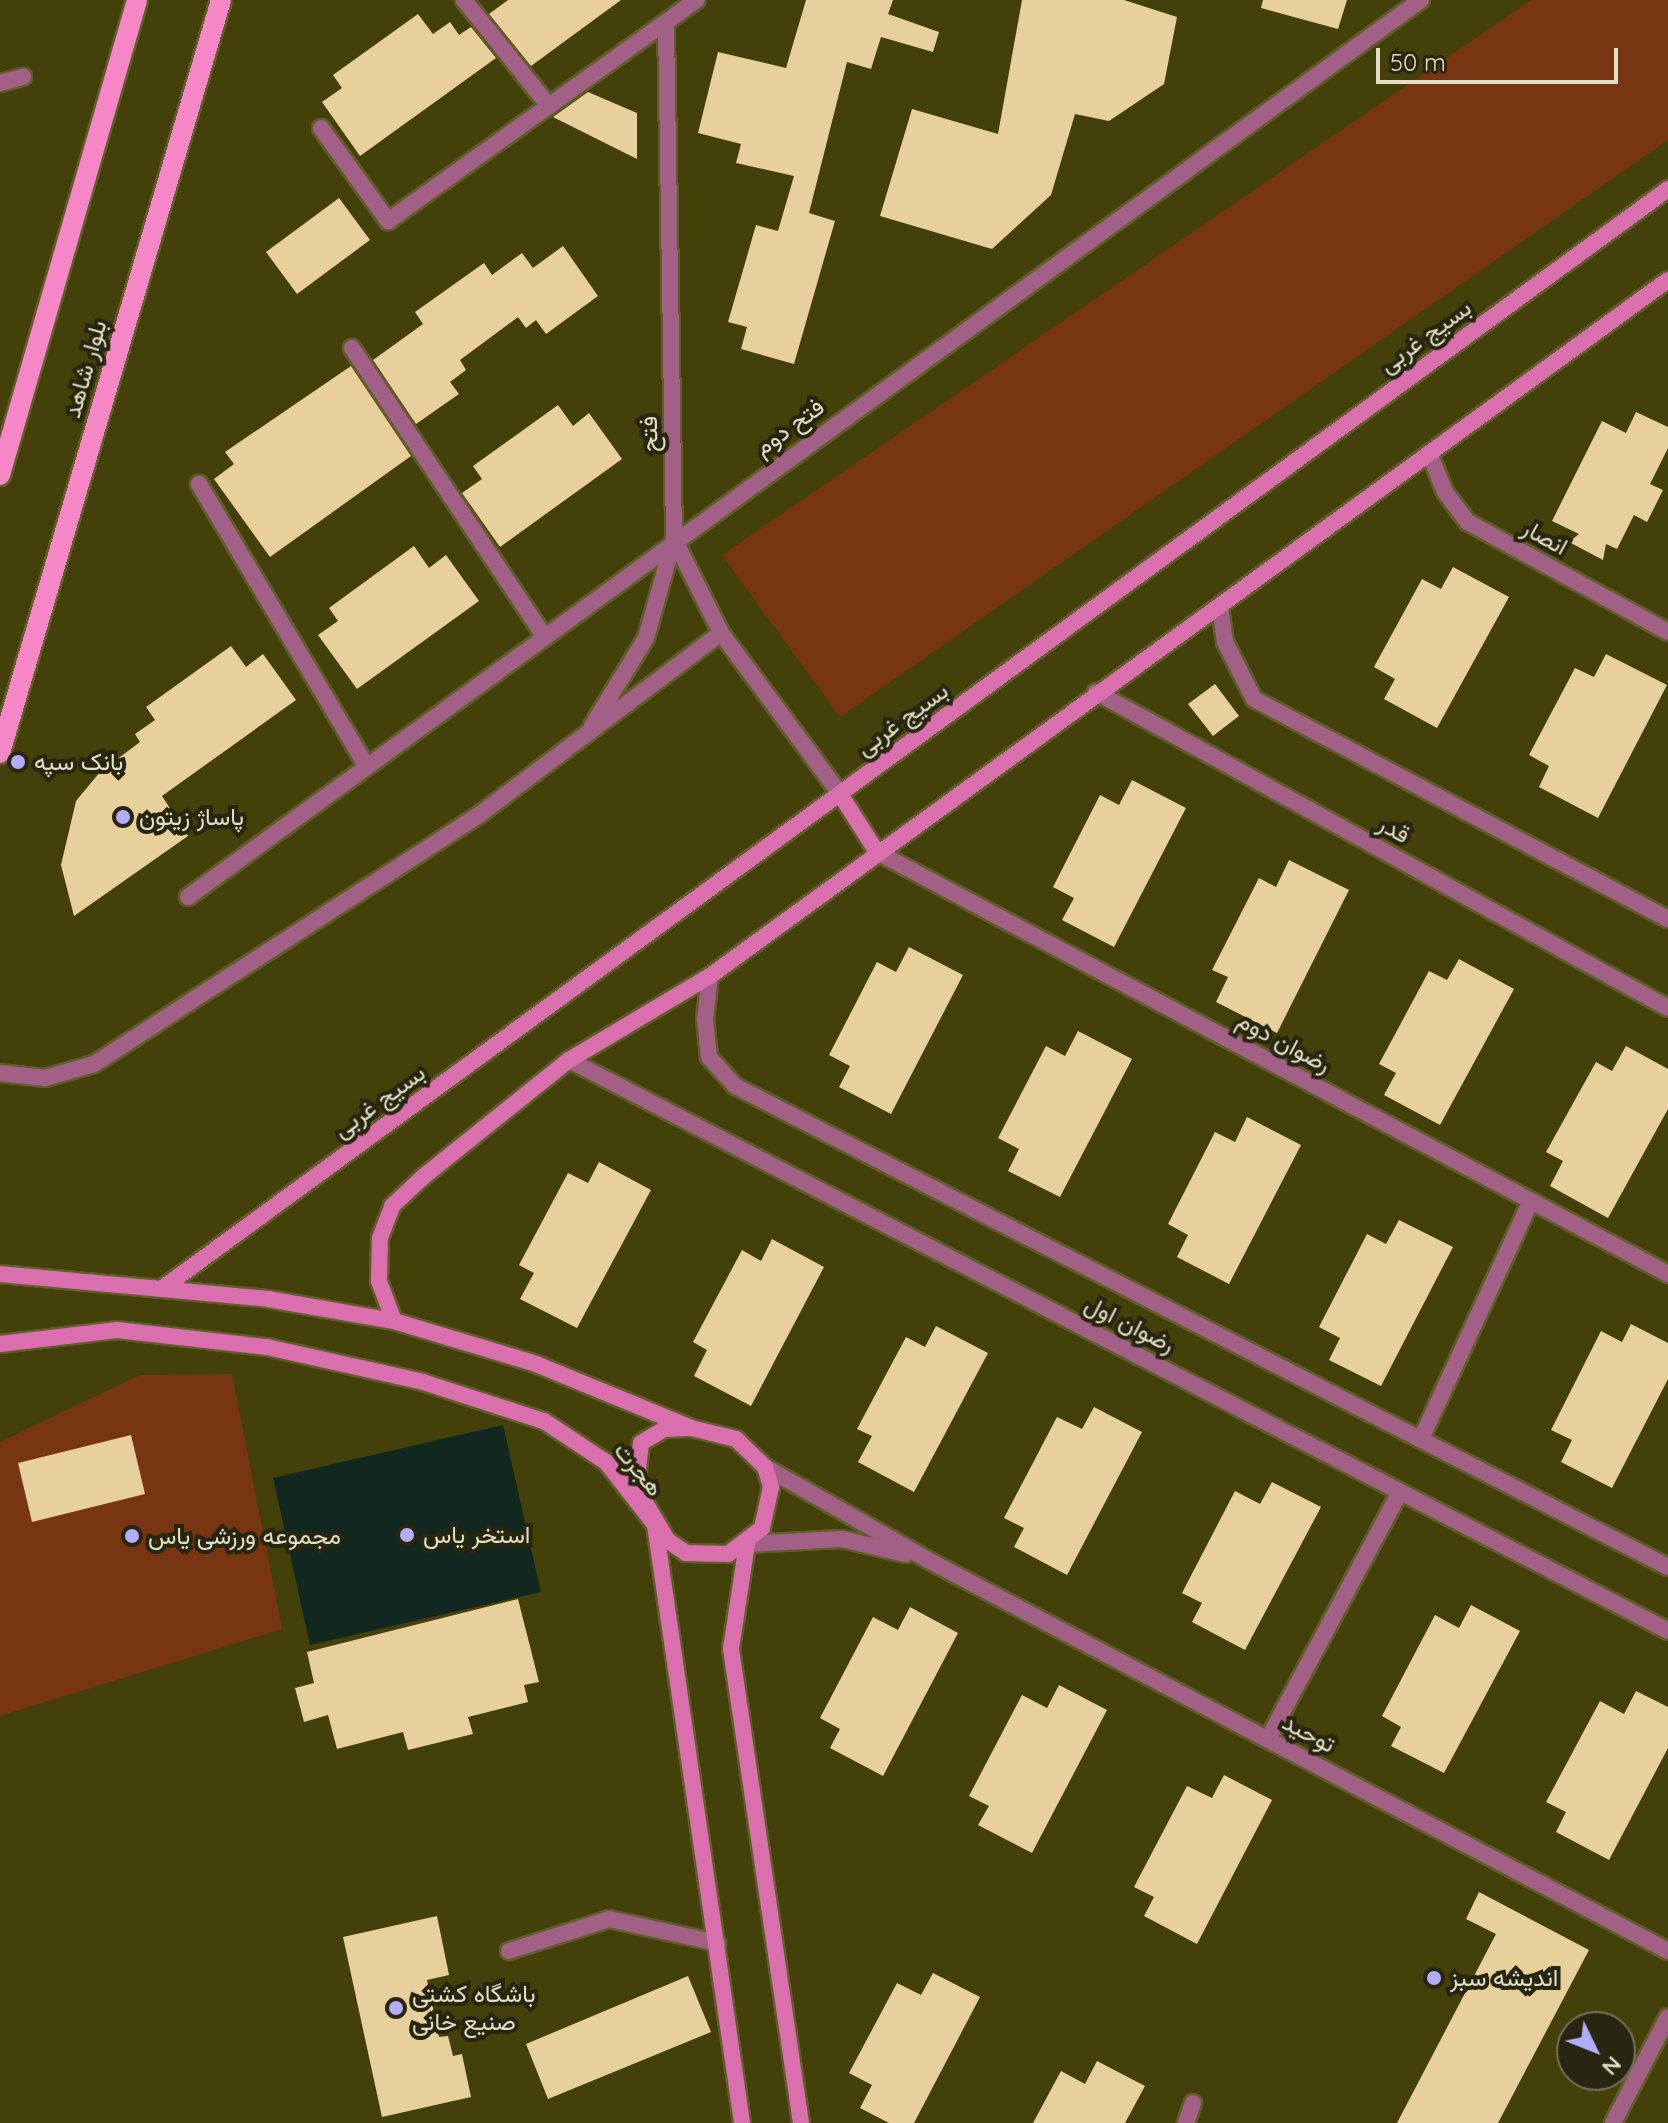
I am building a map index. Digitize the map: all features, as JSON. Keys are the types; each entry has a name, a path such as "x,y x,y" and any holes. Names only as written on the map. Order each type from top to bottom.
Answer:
{"main road":[{"path":"0,475 137,0"},
{"name":"بلوار شاهد","path":"0,753 221,0"},
{"name":"بسیج غربی","path":"164,1287 1668,189"},
{"path":"394,1321 379,1281 380,1238 392,1206 569,1060 710,976 1096,692 1220,607 1668,280"},
{"path":"840,794 877,852"},
{"name":"هجرت","path":"0,1274 164,1287 394,1321 536,1364 691,1428"},
{"name":"هجرت","path":"0,1344 117,1330 189,1334 423,1382 544,1421 586,1445 655,1525 742,2123"},
{"path":"747,1544 717,1556 686,1553 655,1525 636,1487 641,1443 664,1429 691,1428 736,1439 765,1467 770,1508 747,1544 731,1649 801,2123"}],"street":[{"path":"464,0 549,106"},
{"path":"321,128 388,221 697,0"},
{"name":"فتح دوم","path":"188,897 543,634 1421,0"},
{"name":"فتح","path":"666,23 674,539 721,633 840,794"},
{"path":"0,83 23,77"},
{"path":"352,348 543,634"},
{"name":"انصار","path":"1429,453 1445,492 1468,522 1668,632"},
{"path":"199,484 366,765"},
{"path":"587,734 646,638 674,539"},
{"name":"قدر","path":"1220,607 1225,642 1254,699 1668,919"},
{"path":"0,1073 45,1078 94,1064 326,918 587,734 721,633"},
{"name":"قدر","path":"1096,692 1668,1008"},
{"name":"رضوان دوم","path":"877,852 1668,1274"},
{"name":"رضوان اول","path":"710,976 709,1057 735,1086 1668,1567"},
{"name":"رضوان اول","path":"569,1060 1668,1631"},
{"path":"1421,1439 1531,1201"},
{"path":"765,1467 926,1559"},
{"path":"1268,1739 1400,1492"},
{"path":"747,1544 842,1539 926,1559"},
{"name":"توحید","path":"926,1559 1668,1951"},
{"path":"509,1951 609,1919 717,1943"},
{"path":"1613,2123 1668,2017"},
{"path":"1186,2123 1193,2103"}],"shaded area":[{"path":"1531,0 1668,0 1668,140 840,717 722,555"},
{"name":"مجموعه ورزشی یاس","path":"232,1374 282,1629 0,1716 0,1442 140,1375"},
{"name":"استخر یاس","path":"503,1425 541,1592 310,1645 273,1478"}],"building":[{"path":"508,0 621,0 531,66 489,14"},
{"path":"806,0 893,0 888,14 939,32 933,52 881,37 871,69 847,62 809,213 835,221 794,364 741,349 747,327 728,322 756,225 778,231 794,176 736,163 741,144 698,133 718,52 786,68"},
{"path":"1022,0 1124,0 1177,17 1164,84 1109,121 1075,114 1051,195 992,249 880,216 912,109 998,134"},
{"path":"1263,0 1347,0 1338,29 1261,8"},
{"path":"418,14 433,34 450,22 459,35 471,27 496,58 360,156 322,102 342,88 333,75"},
{"path":"588,92 637,113 637,159 553,117"},
{"path":"339,198 370,240 297,294 266,252"},
{"path":"563,246 598,296 546,334 536,320 526,328 518,317 460,360 466,370 450,382 459,394 416,424 373,360 423,324 415,312 484,263 492,275 522,253 533,268"},
{"path":"351,366 411,456 270,557 214,479 234,464 225,452"},
{"path":"558,405 573,426 589,413 622,459 500,547 462,493 482,479 473,466"},
{"path":"1636,412 1668,427 1668,448 1650,484 1663,490 1647,522 1634,515 1617,549 1606,544 1603,560 1569,542 1579,534 1552,521 1602,421 1626,433"},
{"path":"414,546 429,568 446,555 479,601 357,689 318,635 338,621 329,608"},
{"path":"1453,567 1509,597 1437,728 1384,699 1395,679 1374,667 1422,579 1441,589"},
{"path":"231,646 246,667 263,654 296,700 162,796 188,836 74,916 61,865 76,801 100,772 140,742 135,734 155,720 146,707"},
{"path":"1606,654 1667,685 1598,818 1539,787 1549,766 1529,755 1575,668 1594,677"},
{"path":"1215,684 1239,716 1213,736 1188,704"},
{"path":"1132,780 1186,808 1114,947 1062,920 1074,898 1053,887 1100,795 1119,805"},
{"path":"1289,860 1349,890 1277,1033 1216,1002 1228,977 1212,970 1259,878 1276,887"},
{"path":"909,947 963,975 891,1114 839,1087 850,1066 829,1055 877,962 896,972"},
{"path":"1459,959 1514,989 1440,1125 1384,1095 1396,1073 1379,1064 1429,971 1447,980"},
{"path":"1078,1031 1132,1059 1060,1197 1008,1171 1019,1149 998,1138 1046,1046 1065,1056"},
{"path":"1626,1046 1668,1069 1668,1109 1608,1218 1550,1186 1563,1161 1546,1152 1596,1062 1612,1071"},
{"path":"1247,1117 1301,1145 1229,1284 1177,1257 1188,1235 1168,1224 1215,1132 1235,1142"},
{"path":"599,1162 651,1190 577,1328 520,1299 534,1273 519,1265 568,1173 588,1183"},
{"path":"1399,1220 1453,1247 1381,1386 1329,1360 1340,1338 1319,1327 1367,1234 1386,1244"},
{"path":"772,1239 824,1267 751,1406 694,1376 707,1350 693,1342 742,1250 761,1261"},
{"path":"1631,1324 1668,1343 1668,1379 1612,1488 1561,1462 1572,1440 1551,1430 1601,1331 1622,1342"},
{"path":"936,1326 988,1353 914,1492 858,1462 872,1436 857,1429 906,1337 925,1347"},
{"path":"1094,1407 1142,1432 1067,1575 1014,1547 1024,1528 1004,1518 1057,1417 1082,1429"},
{"path":"131,1435 145,1494 32,1522 18,1463"},
{"path":"1272,1482 1321,1507 1245,1650 1192,1622 1202,1603 1182,1593 1235,1491 1260,1504"},
{"path":"518,1599 539,1682 524,1685 528,1702 468,1717 473,1734 408,1750 403,1732 337,1749 328,1715 304,1722 295,1688 314,1683 307,1652"},
{"path":"1471,1605 1520,1631 1444,1773 1391,1746 1401,1727 1382,1716 1435,1615 1459,1628"},
{"path":"910,1607 958,1633 883,1776 830,1748 840,1729 820,1718 873,1617 898,1630"},
{"path":"1059,1685 1107,1710 1032,1853 978,1825 989,1806 969,1796 1022,1695 1047,1708"},
{"path":"1636,1691 1668,1707 1668,1748 1609,1860 1556,1832 1566,1812 1546,1802 1600,1701 1624,1714"},
{"path":"1224,1775 1272,1800 1197,1944 1144,1916 1154,1897 1134,1887 1187,1786 1212,1798"},
{"path":"1479,1892 1589,1950 1498,2123 1397,2123 1496,1934 1466,1919"},
{"name":"باشگاه کشتی صنیع خانی","path":"437,1916 449,1975 427,1980 439,2037 448,2036 453,2056 462,2054 471,2097 382,2117 343,1937"},
{"path":"933,1973 980,1997 914,2123 889,2123 860,2108 872,2085 849,2073 897,1983 921,1995"},
{"path":"688,1976 711,2032 548,2099 526,2044"},
{"path":"1097,2061 1145,2086 1125,2123 1033,2123 1061,2071 1085,2084"}],"place":[{"name":"بانک سپه","path":"18,762"},
{"name":"پاساژ زیتون","path":"123,817"},
{"name":"استخر یاس","path":"407,1535"},
{"name":"مجموعه ورزشی یاس","path":"132,1536"},
{"name":"اندیشه سبز","path":"1434,1978"},
{"name":"باشگاه کشتی صنیع خانی","path":"396,2008"}]}
